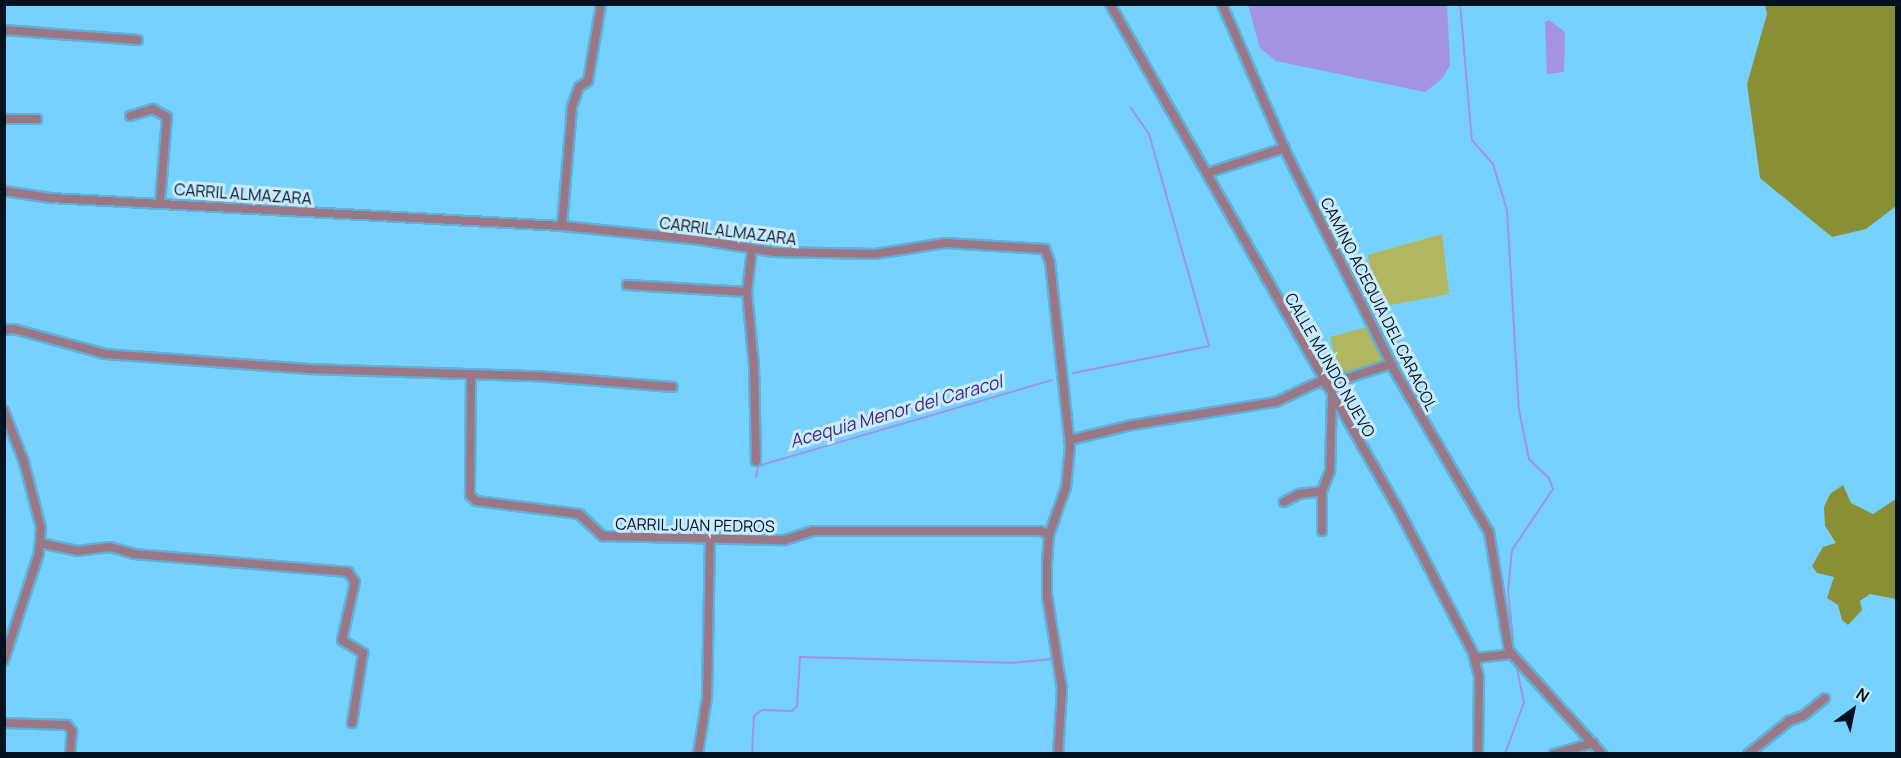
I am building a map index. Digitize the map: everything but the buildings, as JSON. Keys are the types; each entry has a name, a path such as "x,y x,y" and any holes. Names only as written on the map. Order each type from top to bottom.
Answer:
{"street":[{"path":"562,226 572,106 579,87 588,81 601,4"},
{"name":"CALLE MUNDO NUEVO","path":"1110,4 1401,514 1475,658 1479,676 1478,753"},
{"name":"CAMINO ACEQUIA DEL CARACOL","path":"1222,4 1285,148 1391,364 1489,532 1511,652"},
{"path":"4,30 138,40"},
{"path":"130,116 153,109 167,117 160,202"},
{"path":"4,119 37,118"},
{"path":"1206,173 1285,148"},
{"name":"CARRIL ALMAZARA","path":"4,191 51,198 160,202 410,220 562,226 752,249 875,254 945,243 1045,249 1050,262 1070,440 1066,487 1049,535 1047,595 1062,689 1058,753"},
{"path":"752,249 747,292 754,366 756,461"},
{"path":"627,285 747,292"},
{"path":"4,330 14,329 105,354 308,369 471,374 673,387"},
{"path":"1070,440 1132,425 1276,402 1325,383 1391,364"},
{"name":"CARRIL JUAN PEDROS","path":"471,374 470,495 476,501 579,514 603,536 785,540 812,531 1041,531 1049,535"},
{"path":"1322,531 1322,490 1330,471 1332,395"},
{"path":"4,411 24,462 41,528 40,543 4,660"},
{"path":"1284,502 1299,494 1322,490"},
{"path":"698,753 707,698 710,538"},
{"path":"40,543 77,551 110,547 134,554 348,573 356,582 342,640 363,653 352,723"},
{"path":"1475,658 1511,652 1602,753"},
{"path":"1748,753 1789,721 1803,716 1825,698"},
{"path":"4,723 67,725 72,731 70,753"},
{"path":"1554,753 1593,743"}],"green space":[{"path":"1765,5 1896,5 1896,206 1866,229 1832,237 1760,178 1747,84 1767,14"},
{"path":"1442,234 1449,294 1375,308 1368,255"},
{"path":"1367,327 1387,363 1340,377 1330,337"},
{"path":"1843,485 1851,503 1873,514 1896,499 1896,599 1870,594 1860,601 1862,610 1848,625 1842,620 1838,605 1827,598 1834,577 1817,573 1812,566 1823,547 1836,543 1825,526 1824,507 1830,494"}],"shaded area":[{"path":"1248,5 1447,5 1450,65 1442,79 1425,92 1276,61 1260,48"},
{"path":"1549,20 1565,32 1564,72 1547,74 1545,22"}],"waterway":[{"path":"1460,4 1472,140 1493,164 1507,210 1519,410 1529,459 1549,478 1553,489 1512,550 1508,590 1513,639"},
{"name":"Acequia Menor del Caracol","path":"1073,373 1209,346 1149,134 1131,108"},
{"name":"Acequia Menor del Caracol","path":"756,477 758,466 1052,380"},
{"path":"752,754 754,716 762,710 792,711 797,706 800,657 1010,663 1053,659"},
{"path":"1505,754 1524,702 1516,663"}]}
